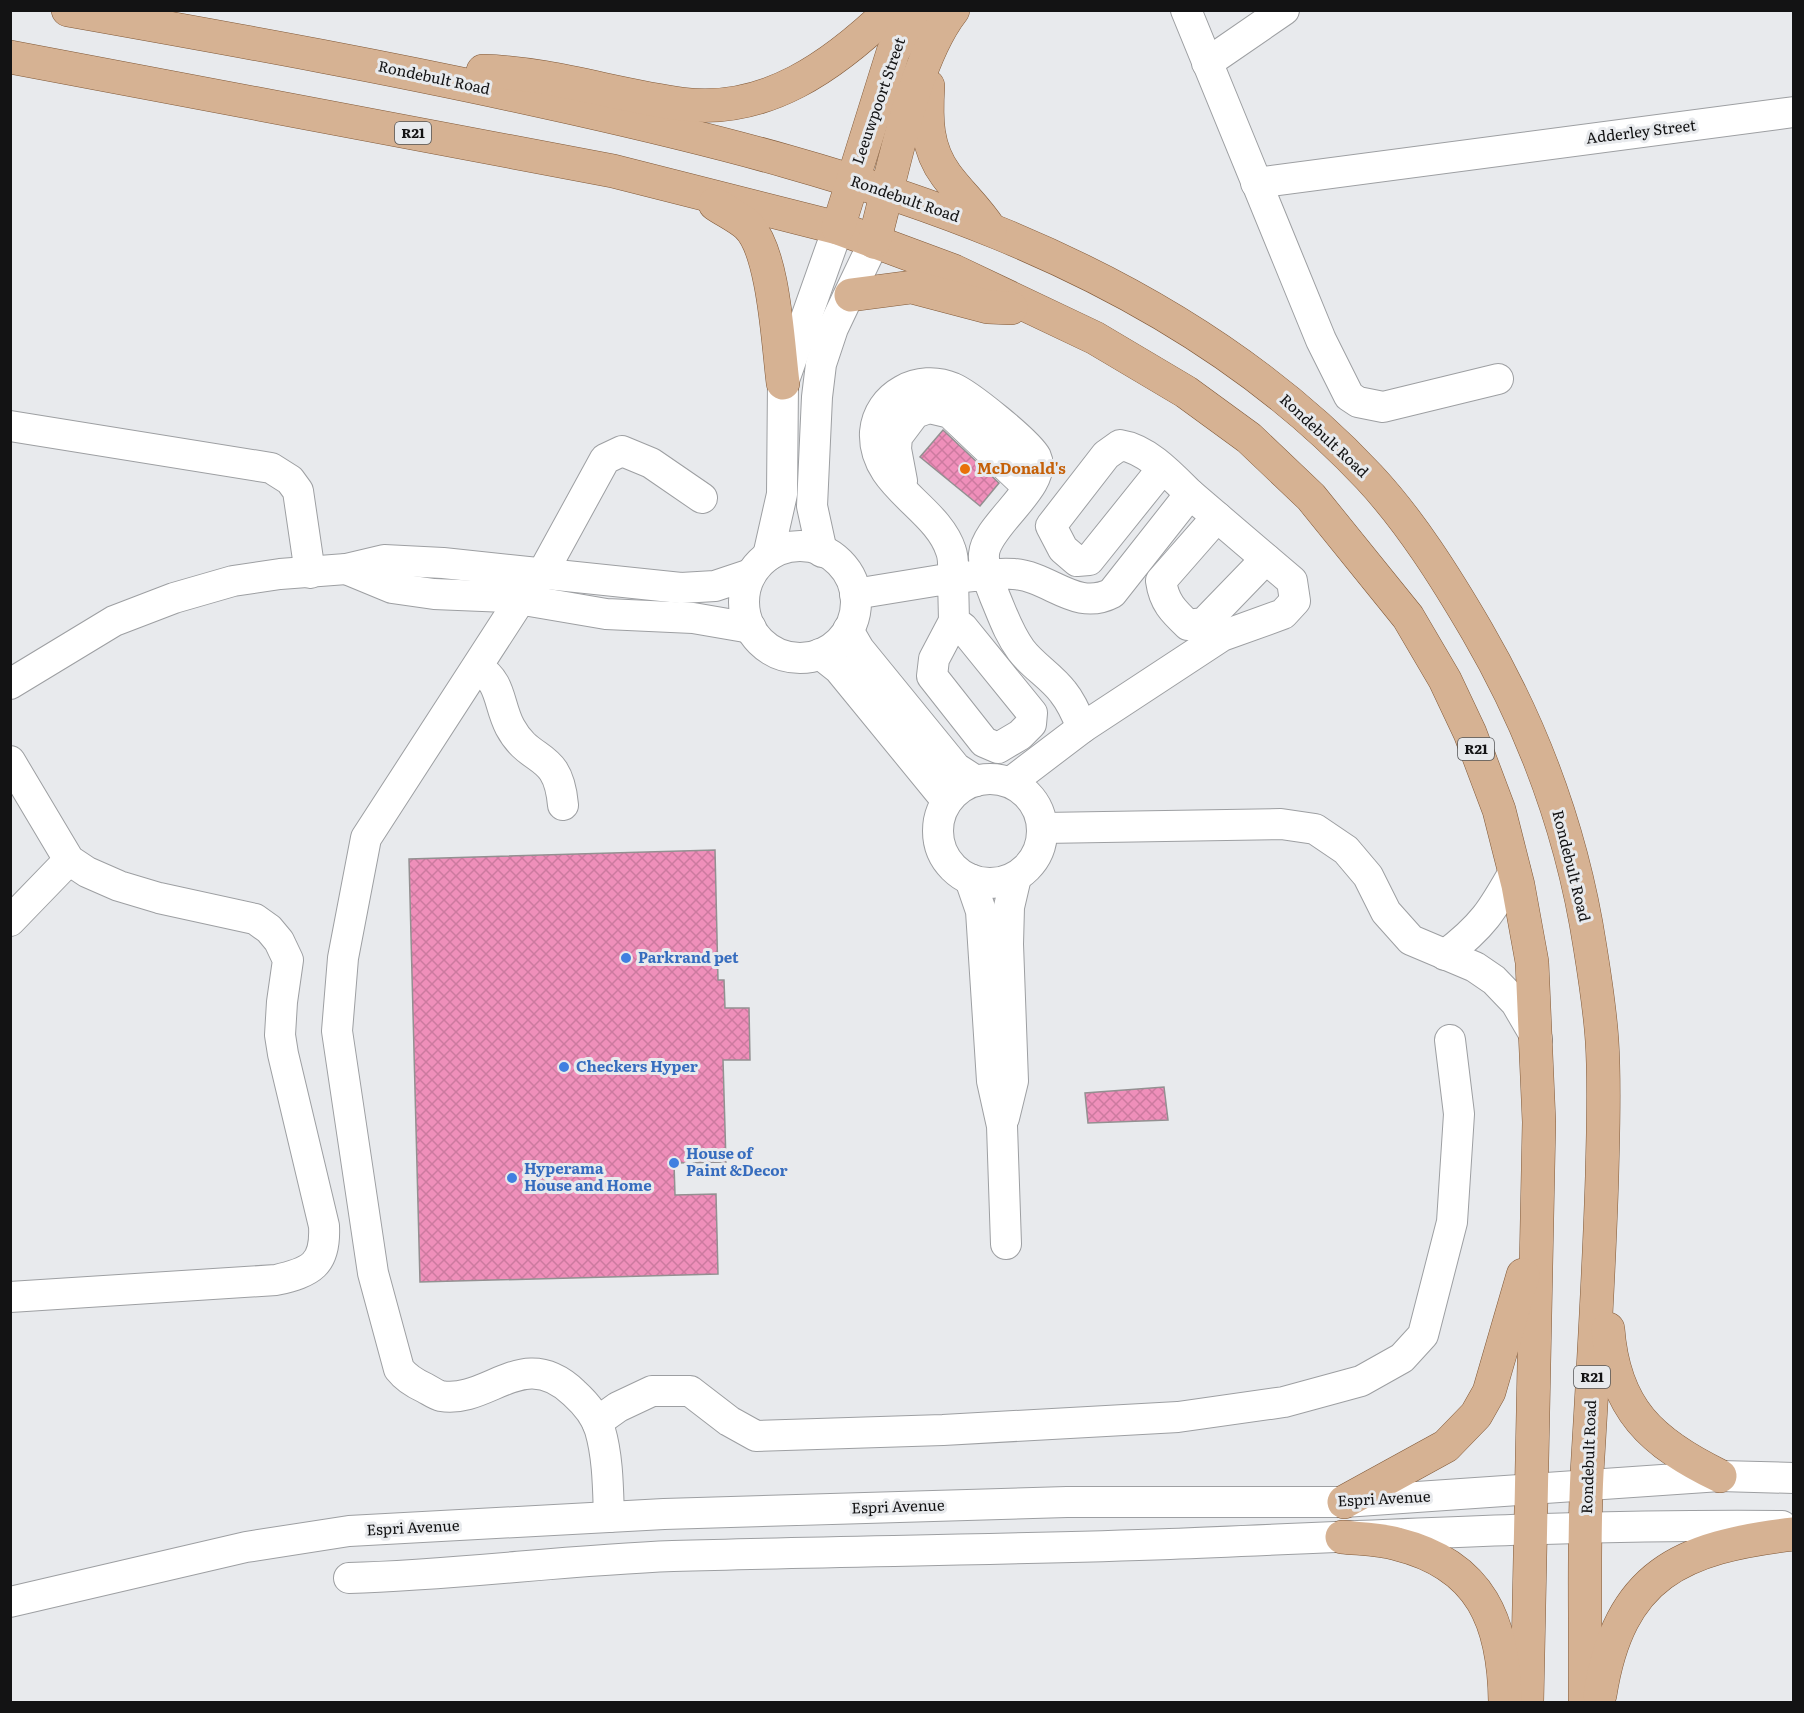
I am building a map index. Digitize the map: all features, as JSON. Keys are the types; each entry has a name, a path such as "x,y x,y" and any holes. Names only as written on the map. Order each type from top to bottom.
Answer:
{"main road":[{"name":"Rondebult Road","path":"68,10 415,73 658,127 852,179 888,191 990,229 1060,260 1137,299 1206,341 1286,399 1372,480 1449,583 1490,653 1529,729 1557,810 1576,879 1589,941 1602,1039 1600,1229 1586,1486 1585,1702"},
{"path":"125,10 208,35"},
{"path":"415,73 505,72 566,81 682,104 729,103 760,98 806,79 854,44 891,10"},
{"name":"Leeuwpoort Street","path":"838,228 893,52 916,10"},
{"name":"Leeuwpoort Street","path":"874,242 914,95 929,52 953,10"},
{"path":"929,52 926,124 930,143 946,176 973,204 990,229"},
{"name":"R21","path":"10,57 613,171 838,228 954,271 1095,338 1186,392 1249,438 1311,497 1408,617 1445,680 1470,734 1499,810 1515,870 1532,962 1538,1040 1539,1122 1527,1702"},
{"path":"702,195 747,225 757,239 769,273 783,383"},
{"path":"851,295 912,287 988,307 1034,308"},
{"path":"1600,1229 1610,1348 1625,1396 1635,1414 1654,1437 1688,1460 1720,1476"},
{"path":"1344,1502 1446,1446 1476,1414 1488,1392 1536,1235"},
{"path":"1598,1702 1606,1657 1620,1622 1636,1598 1662,1572 1688,1557 1724,1544 1794,1534"},
{"path":"1342,1538 1396,1543 1426,1553 1473,1587 1486,1605 1498,1633 1504,1663 1504,1702"}],"street":[{"path":"1186,10 1321,340 1349,396 1358,402 1383,407 1498,379"},
{"path":"1207,63 1284,10"},
{"name":"Adderley Street","path":"1256,183 1794,112"},
{"path":"10,684 114,621 233,581 346,569 384,560 542,573 681,588 715,586 759,565 791,547 804,547 822,552 837,561 846,570 855,594 856,606 848,630 836,644 820,654 796,658 783,656 761,643 750,628 744,610 744,598 759,565 782,494 783,383 838,228"},
{"path":"822,552 812,506 817,397 821,364 833,328 851,295 874,242"},
{"path":"954,621 952,553 945,538 880,463 875,430 881,411 890,398 901,390 931,383 952,387 964,395 1024,442 1036,458 1038,467 1028,487 989,537 984,553 986,576 1007,628 1022,652 1062,690 1073,705 1082,728"},
{"path":"10,426 271,468 290,480 298,491 310,573"},
{"path":"670,1556 609,1517 606,1469 597,1422 583,1401 566,1385 544,1374 514,1375 465,1394 440,1396 406,1378 394,1358 374,1273 336,1031 344,958 366,838 520,600 542,573 605,459 622,451 651,464 702,498"},
{"path":"1011,782 1082,728 1222,636 1283,614 1294,601 1292,581 1162,469"},
{"path":"855,594 953,578 1013,573 1040,579 1085,600 1098,600 1112,593 1190,494"},
{"path":"1218,517 1161,581 1163,596 1171,610 1188,625 1204,623 1266,559"},
{"path":"346,569 392,588 434,594 469,594 520,600 606,614 693,618 750,628"},
{"path":"848,630 859,649 956,768 976,781"},
{"path":"820,654 839,669 947,801"},
{"path":"478,668 490,675 496,685 510,727 521,744 556,771 561,783 563,805"},
{"path":"10,761 69,860 87,872 119,886 255,919 279,941 288,960 280,1035 324,1226 325,1246 321,1257 311,1269 276,1280 10,1297"},
{"path":"999,779 1021,788 1037,806 1043,828 1039,851 1025,870 1016,877 993,884 970,879 951,866 939,846 938,822 947,801 965,785 976,781 999,779"},
{"path":"1043,828 1281,824 1315,829 1346,850 1368,876 1386,912 1411,940 1475,967 1494,980 1516,1003 1538,1040"},
{"path":"10,921 69,860"},
{"path":"1445,955 1469,937 1490,915 1515,870"},
{"path":"1002,1126 1014,1081 1008,944 1009,907 1016,877"},
{"path":"970,879 981,911 992,1081 1002,1126 1006,1244"},
{"path":"597,1422 618,1407 652,1391 690,1391 729,1421 756,1436 943,1430 1178,1417 1284,1402 1361,1381 1402,1358 1423,1335 1426,1324 1452,1222 1460,1114 1450,1040"},
{"name":"Espri Avenue","path":"10,1602 246,1547 349,1531 609,1517 1067,1502 1344,1502 1720,1476 1794,1478"},
{"path":"349,1578 416,1576 670,1556 1068,1548 1586,1526 1794,1526"}],"building":[{"path":"943,430 999,483 980,506 920,457"},
{"path":"715,850 718,980 724,980 725,1008 749,1008 750,1060 723,1060 726,1162 674,1163 675,1195 716,1194 718,1274 420,1282 409,859"},
{"path":"1164,1087 1168,1120 1088,1123 1085,1093"}],"place":[{"name":"McDonald's","path":"965,469"},
{"name":"Parkrand pet","path":"626,958"},
{"name":"Checkers Hyper","path":"564,1067"},
{"name":"House of Paint &Decor","path":"674,1163"},
{"name":"Hyperama House and Home","path":"512,1178"}]}
